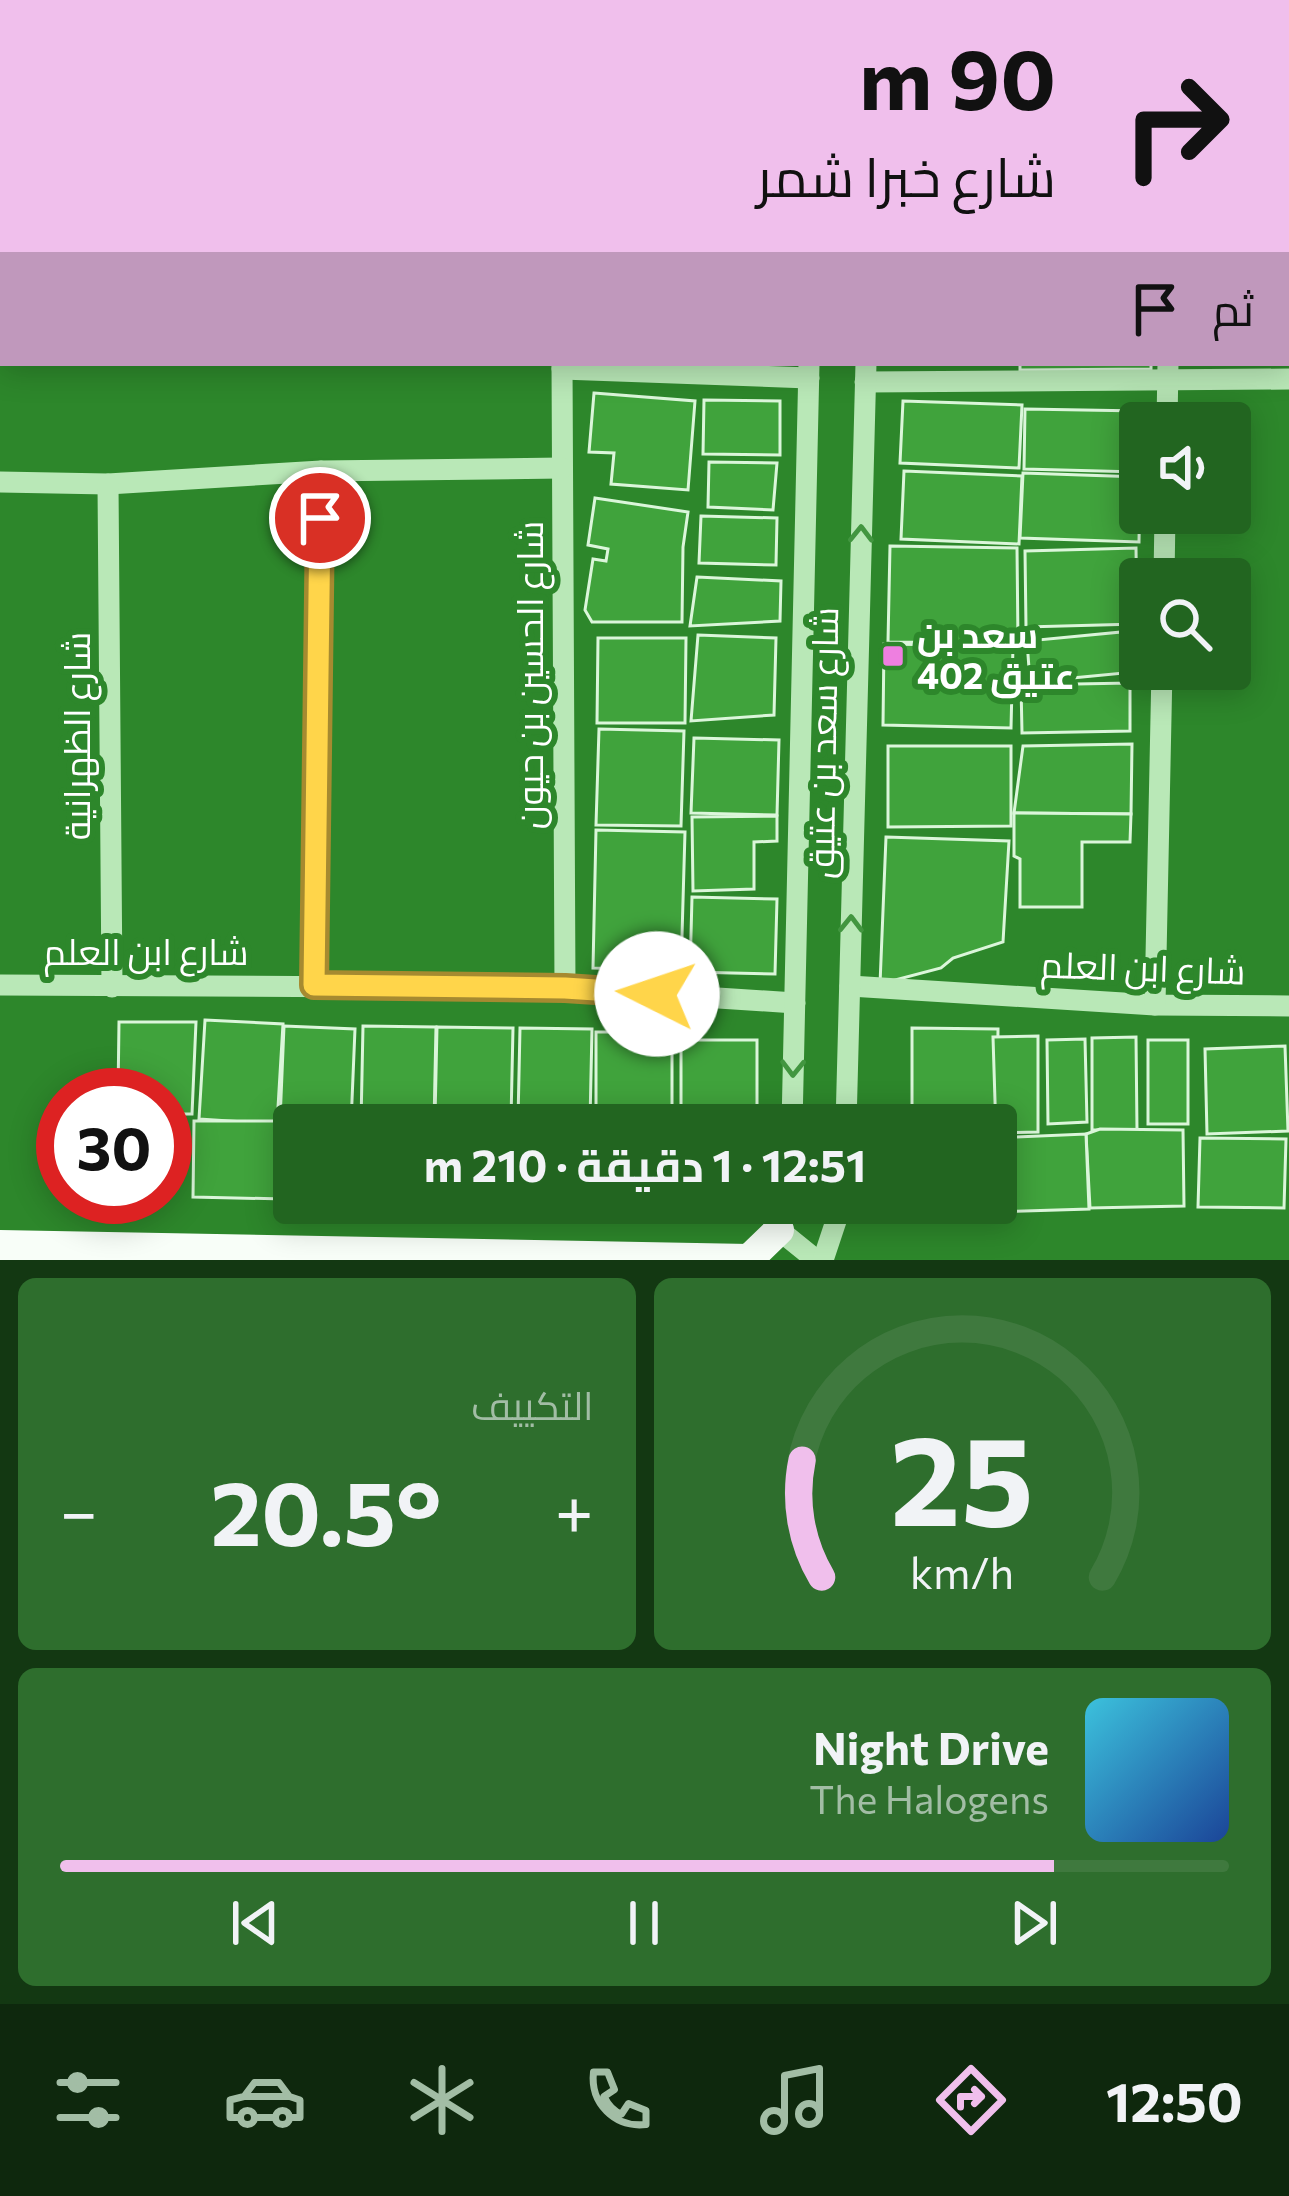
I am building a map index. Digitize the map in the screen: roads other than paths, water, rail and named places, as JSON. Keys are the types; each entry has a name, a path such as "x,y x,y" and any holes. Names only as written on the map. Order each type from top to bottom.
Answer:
{"main road":[{"path":"0,1246 749,1259 777,1224"}],"street":[{"path":"562,366 809,370"},
{"name":"شارع الحسين بن حيون","path":"562,366 565,988"},
{"name":"شارع سعد بن عتيق","path":"793,1104 809,370"},
{"path":"1167,402 1168,371"},
{"path":"866,372 1168,371 1289,379"},
{"name":"شارع سعد بن عتيق","path":"847,1104 866,372"},
{"path":"0,482 108,484 320,471 562,468"},
{"path":"314,985 320,471"},
{"name":"شارع الظهرانية","path":"108,484 112,987"},
{"path":"1155,1005 1162,690"},
{"name":"شارع ابن العلم","path":"0,985 565,988 795,1004"},
{"name":"شارع ابن العلم","path":"850,986 1155,1005 1289,1006"},
{"path":"789,1224 820,1260 834,1224"}],"place":[{"name":"سعد بن عتيق 402","path":"893,656"}]}
